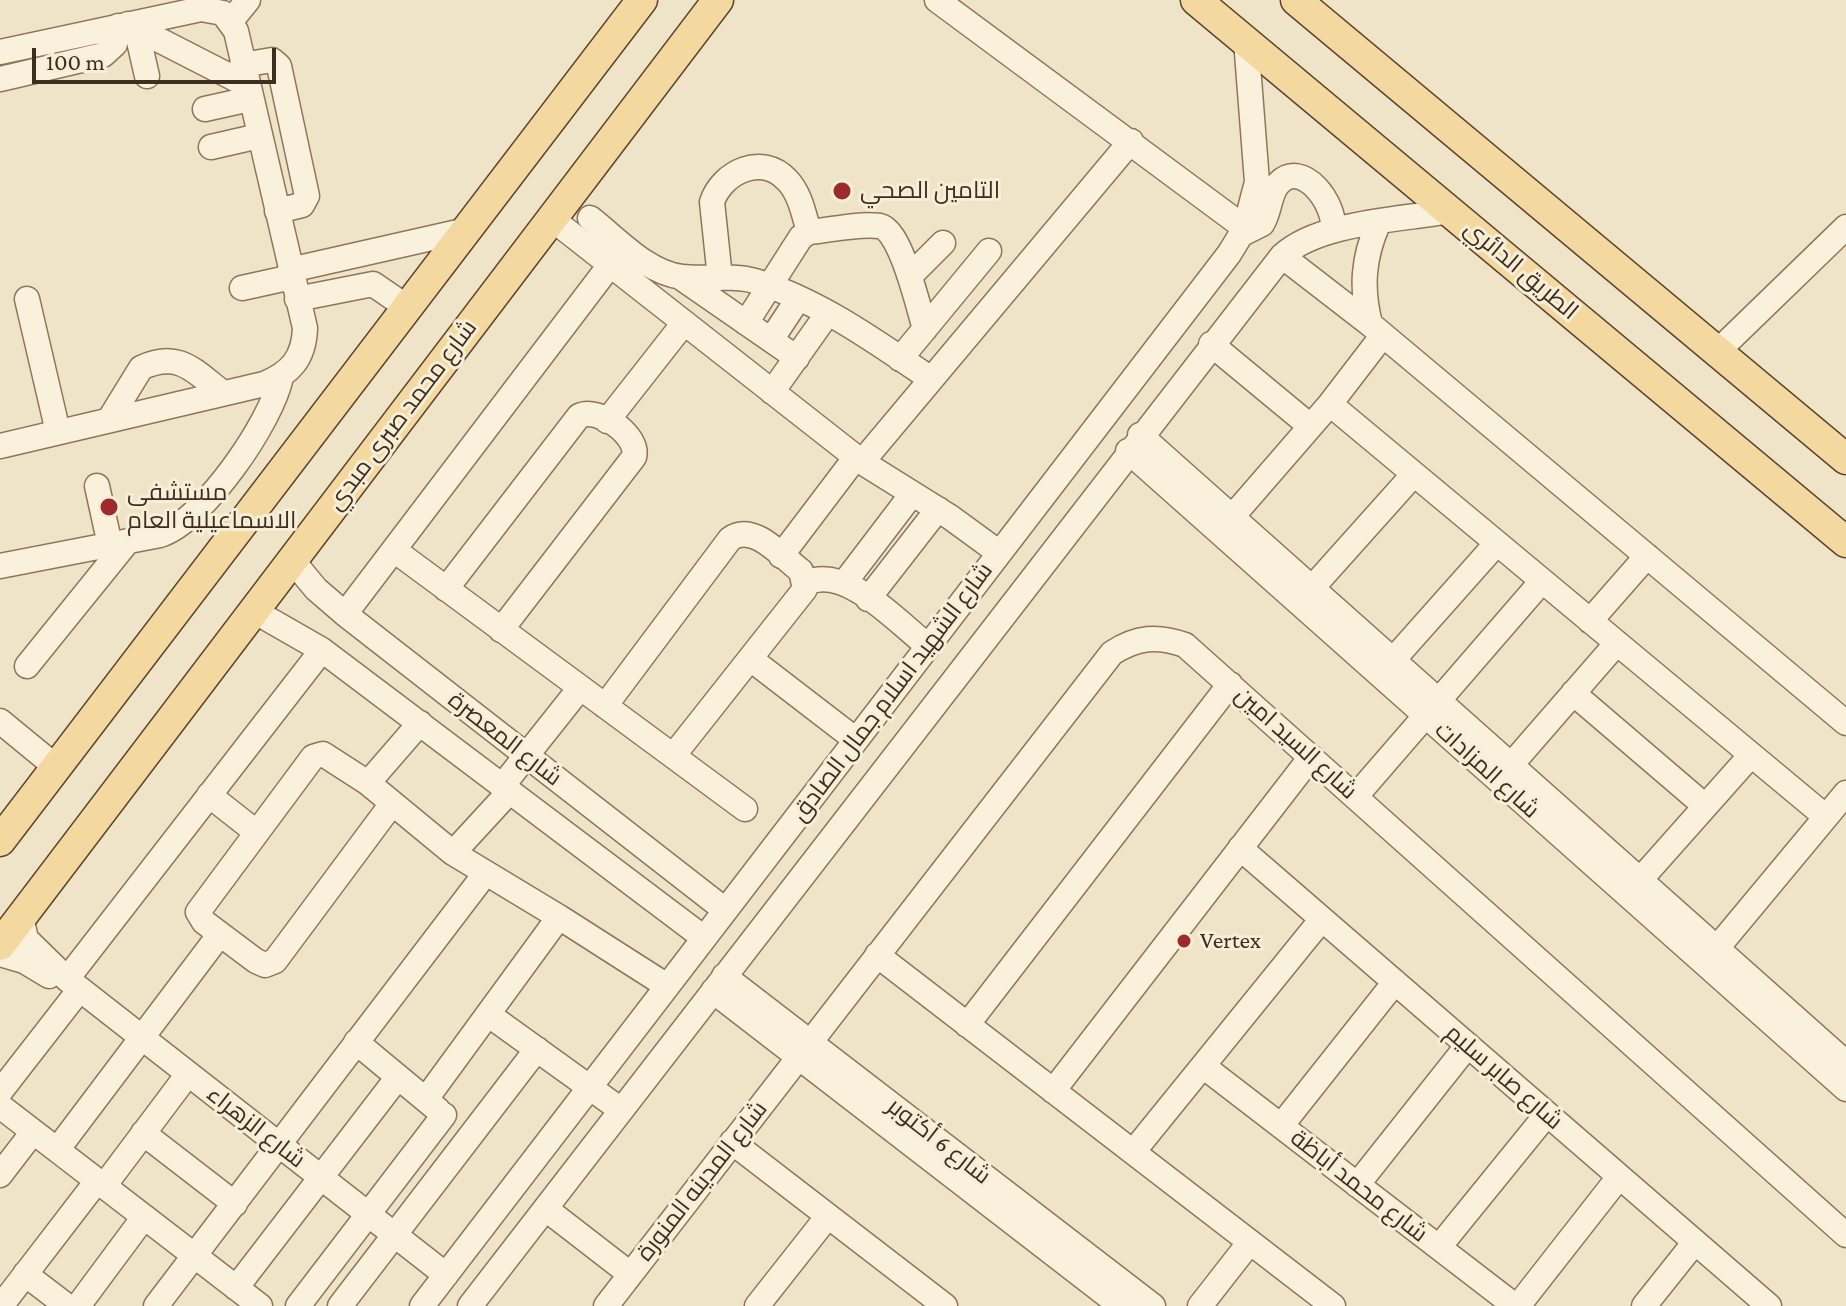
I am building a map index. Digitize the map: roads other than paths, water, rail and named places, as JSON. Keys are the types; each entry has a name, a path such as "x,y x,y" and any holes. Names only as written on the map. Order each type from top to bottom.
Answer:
{"main road":[{"path":"0,841 642,0"},
{"name":"شارع محمد صبرى مبدي","path":"0,945 718,0"},
{"name":"الطريق الدائري","path":"1196,0 1846,542"},
{"path":"1296,0 1846,459"}],"street":[{"path":"0,52 220,10 248,0"},
{"path":"937,0 1131,141 1242,231 1262,224 1277,185 1289,179 1307,182 1322,192 1333,213 1333,230"},
{"path":"0,446 281,377 296,364 304,347 305,328 246,83 220,10"},
{"path":"127,26 147,76"},
{"path":"0,79 103,55 127,26"},
{"path":"127,26 246,83"},
{"name":"شارع الشهيد اسلام جمال الصادق","path":"422,1306 998,552 1216,273 1242,231 1254,199 1257,167 1246,40"},
{"path":"205,109 246,83 272,60 279,66 307,196 302,205 277,211"},
{"path":"211,147 259,136"},
{"path":"781,556 1131,141"},
{"path":"720,278 712,202 716,192 732,174 757,167 779,173 794,190 809,232"},
{"path":"590,170 590,218 604,260"},
{"name":"شارع الشهيد اسلام جمال الصادق","path":"470,1306 1191,369 1282,256 1295,244 1333,230 1450,211"},
{"path":"590,218 655,268 680,277 797,358"},
{"path":"552,219 859,460 938,509 998,552"},
{"path":"1232,517 1330,404 1376,330 1363,283 1370,243 1378,224"},
{"path":"746,323 794,244 809,232 880,226 886,229 910,276 925,329"},
{"path":"293,282 377,250 467,230"},
{"path":"1718,351 1841,241"},
{"path":"910,276 943,243"},
{"path":"373,284 370,270 377,250"},
{"path":"900,359 989,251"},
{"path":"1282,256 1376,330 1846,723"},
{"path":"345,614 604,260"},
{"path":"680,277 746,279 770,287 828,313 931,379"},
{"path":"242,288 293,282 373,284 408,308"},
{"path":"27,299 58,432"},
{"path":"771,340 798,299"},
{"path":"772,392 828,313"},
{"path":"607,421 684,323"},
{"path":"1211,344 1310,426"},
{"path":"1158,345 1191,369"},
{"path":"109,420 141,368 170,359 183,363 223,393"},
{"path":"0,566 173,531 195,515 264,423 281,377"},
{"path":"1330,404 1826,817"},
{"path":"446,589 579,416 591,412 607,421 634,443 634,457 501,630"},
{"name":"شارع المزادات","path":"1134,443 1232,517 1393,660 1432,708 1511,765 1846,1063"},
{"name":"شارع المزادات","path":"1134,443 1432,708 1846,1089"},
{"path":"1312,588 1414,474"},
{"path":"97,486 119,543"},
{"path":"845,582 912,494"},
{"path":"868,599 938,509"},
{"path":"605,706 730,539 741,533 755,535 801,571 806,583"},
{"path":"27,666 119,543"},
{"path":"1393,660 1497,543"},
{"path":"394,550 745,809"},
{"path":"1590,621 1647,556"},
{"name":"شارع المعصرة","path":"292,560 316,589 345,614 725,910"},
{"path":"673,756 752,660 806,583 825,577 845,582 928,646"},
{"path":"1356,796 1542,581"},
{"name":"شارع المعصرة","path":"254,611 322,650 704,938"},
{"name":"شارع السيد امين","path":"804,1049 1112,653 1148,637 1167,638 1185,645 1230,684 1846,1235"},
{"path":"1511,765 1617,643"},
{"path":"0,1092 73,984 209,795 322,650"},
{"path":"752,660 856,740"},
{"path":"967,1025 1230,684"},
{"path":"453,853 580,688"},
{"path":"1573,693 1705,806"},
{"path":"0,721 56,767"},
{"path":"368,783 420,723"},
{"path":"391,805 275,961 260,963 201,919 199,907 256,832 316,755 327,756 368,783 453,853 667,986"},
{"path":"1640,880 1751,755"},
{"path":"1053,1091 1311,757"},
{"path":"823,783 854,808"},
{"path":"1717,948 1846,793"},
{"path":"209,795 256,832"},
{"name":"شارع صابر سليم","path":"1240,848 1769,1306"},
{"path":"156,1306 485,874"},
{"name":"شارع الزهراء","path":"21,917 26,939 73,984 446,1275"},
{"path":"298,1306 369,1214 489,1015 559,917"},
{"path":"1133,1152 1322,919"},
{"path":"57,1150 220,934"},
{"name":"شارع الزهراء","path":"0,954 24,961 42,974 73,984"},
{"path":"877,955 1333,1306"},
{"path":"1281,1126 1395,982"},
{"name":"شارع 6 أكتوبر","path":"718,983 1153,1306"},
{"path":"489,1015 621,1110"},
{"path":"356,1042 471,1137"},
{"path":"1357,1185 1468,1045"},
{"path":"340,1306 537,1049"},
{"name":"شارع 6 أكتوبر","path":"804,1049 1121,1306"},
{"name":"شارع المدينه المنورة","path":"606,1306 804,1049"},
{"name":"شارع محمد أباظة","path":"1203,1066 1517,1306"},
{"path":"1,1306 188,1074"},
{"path":"236,1288 398,1077"},
{"path":"0,1106 260,1306"},
{"path":"1439,1247 1547,1114"},
{"path":"0,1175 33,1132"},
{"path":"143,1133 235,1204"},
{"path":"732,1142 945,1306"},
{"path":"1517,1306 1619,1177"},
{"path":"546,1209 630,1274"},
{"path":"759,1305 828,1216"},
{"path":"78,1306 144,1217"},
{"path":"1200,1306 1250,1242"},
{"path":"1644,1306 1695,1242"},
{"path":"25,1274 67,1306"}],"place":[{"name":"التامين الصحي","path":"842,191"},
{"name":"مستشفى الاسماعيلية العام","path":"109,507"},
{"name":"Vertex","path":"1184,941"}]}
